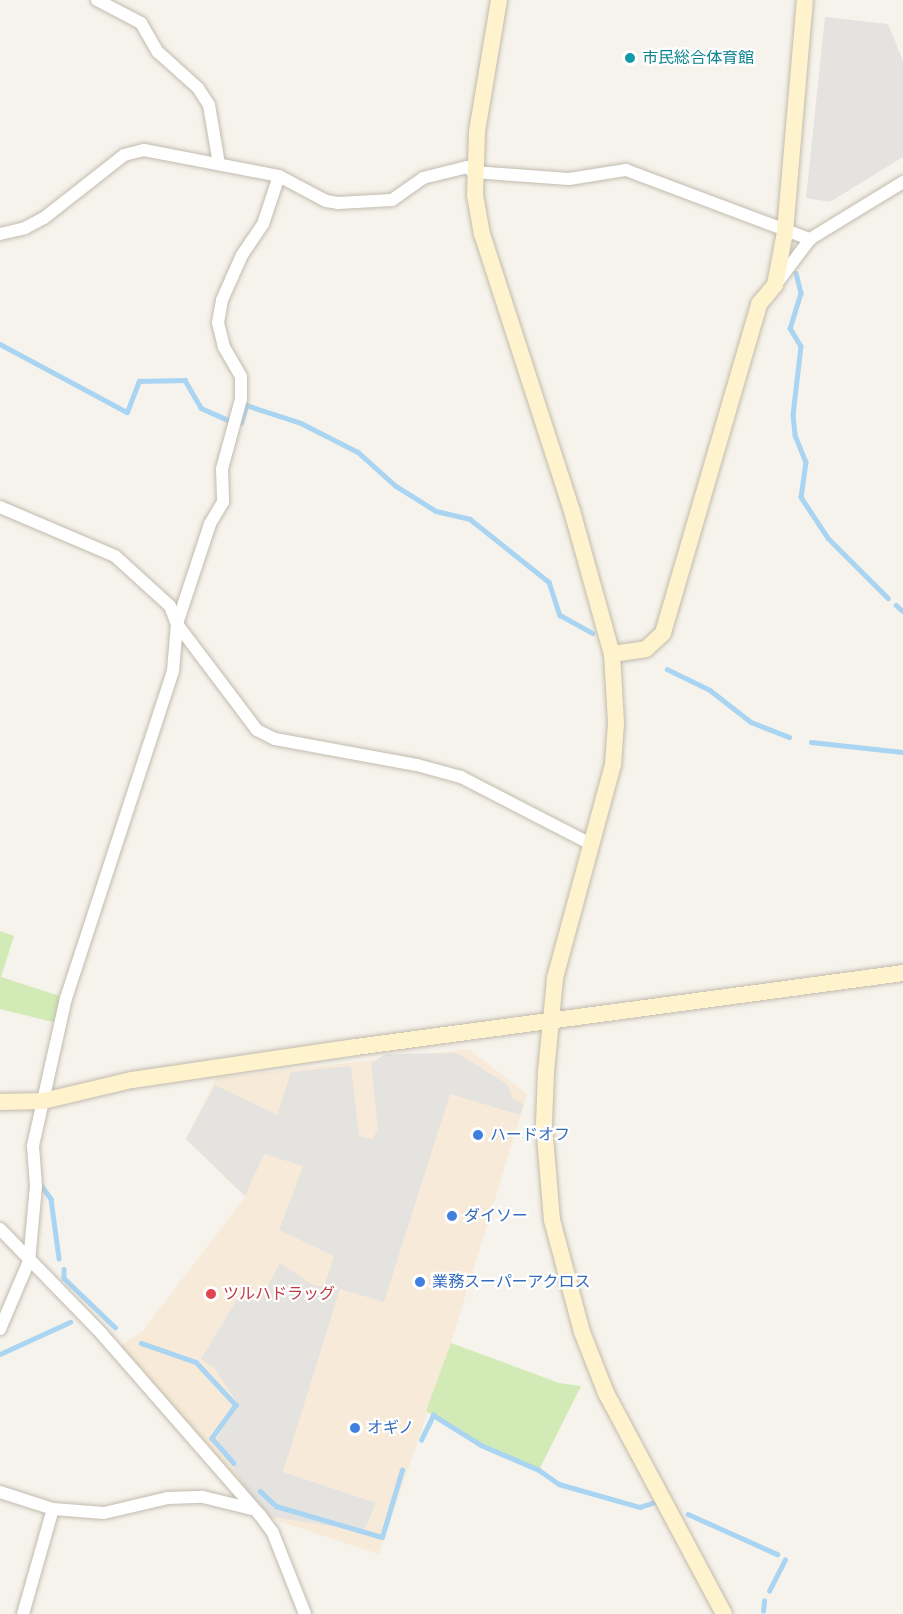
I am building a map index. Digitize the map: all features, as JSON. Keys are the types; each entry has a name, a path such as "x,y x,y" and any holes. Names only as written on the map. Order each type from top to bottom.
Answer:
{"street":[{"path":"97,0 141,23 158,52 198,88 209,105 219,164"},
{"path":"498,0 473,172 482,234 572,511 612,654 616,723 613,765 565,937 551,1022 544,1124 546,1178 560,1259 606,1393 724,1614"},
{"path":"775,285 785,232 805,0"},
{"path":"0,234 25,228 44,218 124,155 144,150 279,176 338,203 392,200 423,178 446,170 467,167 473,172 569,179 626,170 785,232 810,239"},
{"path":"0,1329 30,1261 36,1186 33,1146 66,998 173,671 177,624 210,524 223,502 222,469 241,399 241,377 224,347 218,323 222,300 242,255 263,224 279,176"},
{"path":"612,654 646,649 663,633 759,304 810,239 903,182"},
{"path":"0,507 115,556 170,606 177,624 257,730 275,739 417,765 461,777 591,844"},
{"path":"0,1102 42,1101 132,1080 903,973"},
{"path":"0,1229 101,1333 273,1533 305,1614"},
{"path":"0,1492 53,1509 104,1513 168,1498 203,1497 253,1509"},
{"path":"23,1614 53,1509"}],"shaded area":[{"path":"825,17 888,24 903,61 903,157 830,202 806,198"},
{"path":"469,1049 527,1094 451,1343 379,1554 260,1515 115,1349 142,1332 245,1197 186,1139 216,1078"},
{"path":"457,1053 507,1084 513,1099 524,1104 520,1115 450,1094 384,1302 340,1289 283,1472 376,1503 364,1531 260,1515 217,1438 238,1404 215,1369 201,1359 242,1291 260,1300 280,1263 313,1285 333,1288 325,1284 334,1256 279,1230 303,1166 264,1154 245,1196 186,1139 215,1085 277,1115 291,1072 351,1066 359,1136 372,1139 378,1130 371,1063 386,1054"}],"green space":[{"path":"0,931 14,936 1,977 66,998 61,1024 0,1009"},
{"path":"451,1343 559,1383 581,1386 539,1470 481,1445 426,1411"}],"waterway":[{"path":"796,273 801,293 790,328 801,346 793,415 795,435 806,462 801,497 828,538 888,598"},
{"path":"0,344 127,412 139,381 185,380 201,408 228,420"},
{"path":"241,423 246,405 301,423 358,452 396,486 436,511 470,519 549,582 560,615 592,633"},
{"path":"896,605 903,611"},
{"path":"667,669 710,690 751,722 789,737"},
{"path":"811,742 903,752"},
{"path":"41,1185 51,1199 59,1258"},
{"path":"64,1269 64,1278 115,1327"},
{"path":"0,1354 70,1322"},
{"path":"141,1343 196,1362 236,1405 212,1438 234,1463"},
{"path":"421,1440 433,1415 481,1445 539,1470 559,1484 640,1507 655,1502"},
{"path":"260,1491 276,1506 382,1537 402,1470"},
{"path":"688,1514 777,1554"},
{"path":"769,1591 785,1560"},
{"path":"763,1611 764,1601"}],"place":[{"name":"市民総合体育館","path":"630,58"},
{"name":"ハードオフ","path":"478,1135"},
{"name":"ダイソー","path":"452,1216"},
{"name":"業務スーパーアクロス","path":"420,1282"},
{"name":"ツルハドラッグ","path":"211,1294"},
{"name":"オギノ","path":"355,1428"}]}
